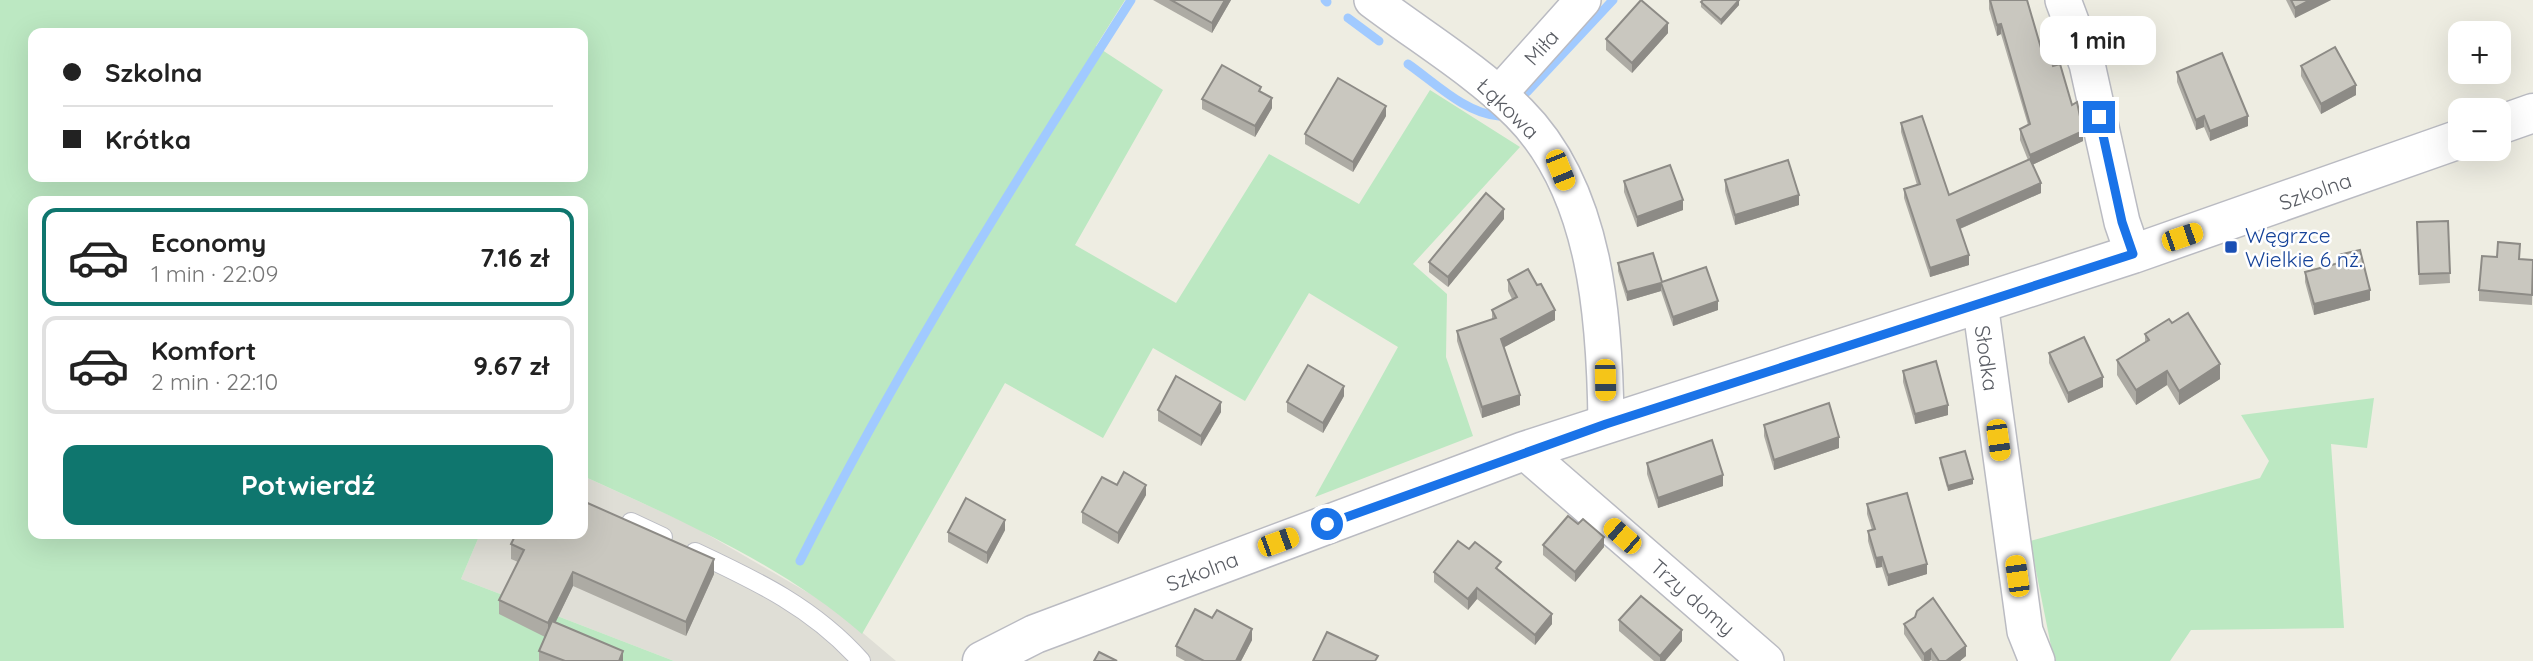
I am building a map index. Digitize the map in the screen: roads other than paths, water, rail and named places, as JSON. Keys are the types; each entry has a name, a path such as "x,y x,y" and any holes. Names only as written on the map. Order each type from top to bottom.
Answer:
{"street":[{"name":"Łąkowa","path":"1372,0 1499,94 1521,115 1548,148 1574,205 1600,293 1604,332 1606,424"},
{"name":"Miła","path":"1499,94 1583,0"},
{"path":"2063,0 2087,64 2122,222 2133,254"},
{"path":"2511,121 2533,113"},
{"name":"Szkolna","path":"982,661 1035,634 1524,451 2133,254 2448,143"},
{"name":"Słodka","path":"1980,303 2025,631 2037,661"},
{"name":"Trzy domy","path":"1524,451 1766,661"}],"lane":[{"path":"631,522 795,602 842,640 860,661"}],"waterway":[{"path":"800,561 917,346 1131,0"},
{"path":"1527,92 1613,0"},
{"path":"1348,18 1379,41"},
{"path":"1408,64 1475,110 1499,116"}],"place":[{"name":"Węgrzce Wielkie 6 nż.","path":"2231,247"}]}
